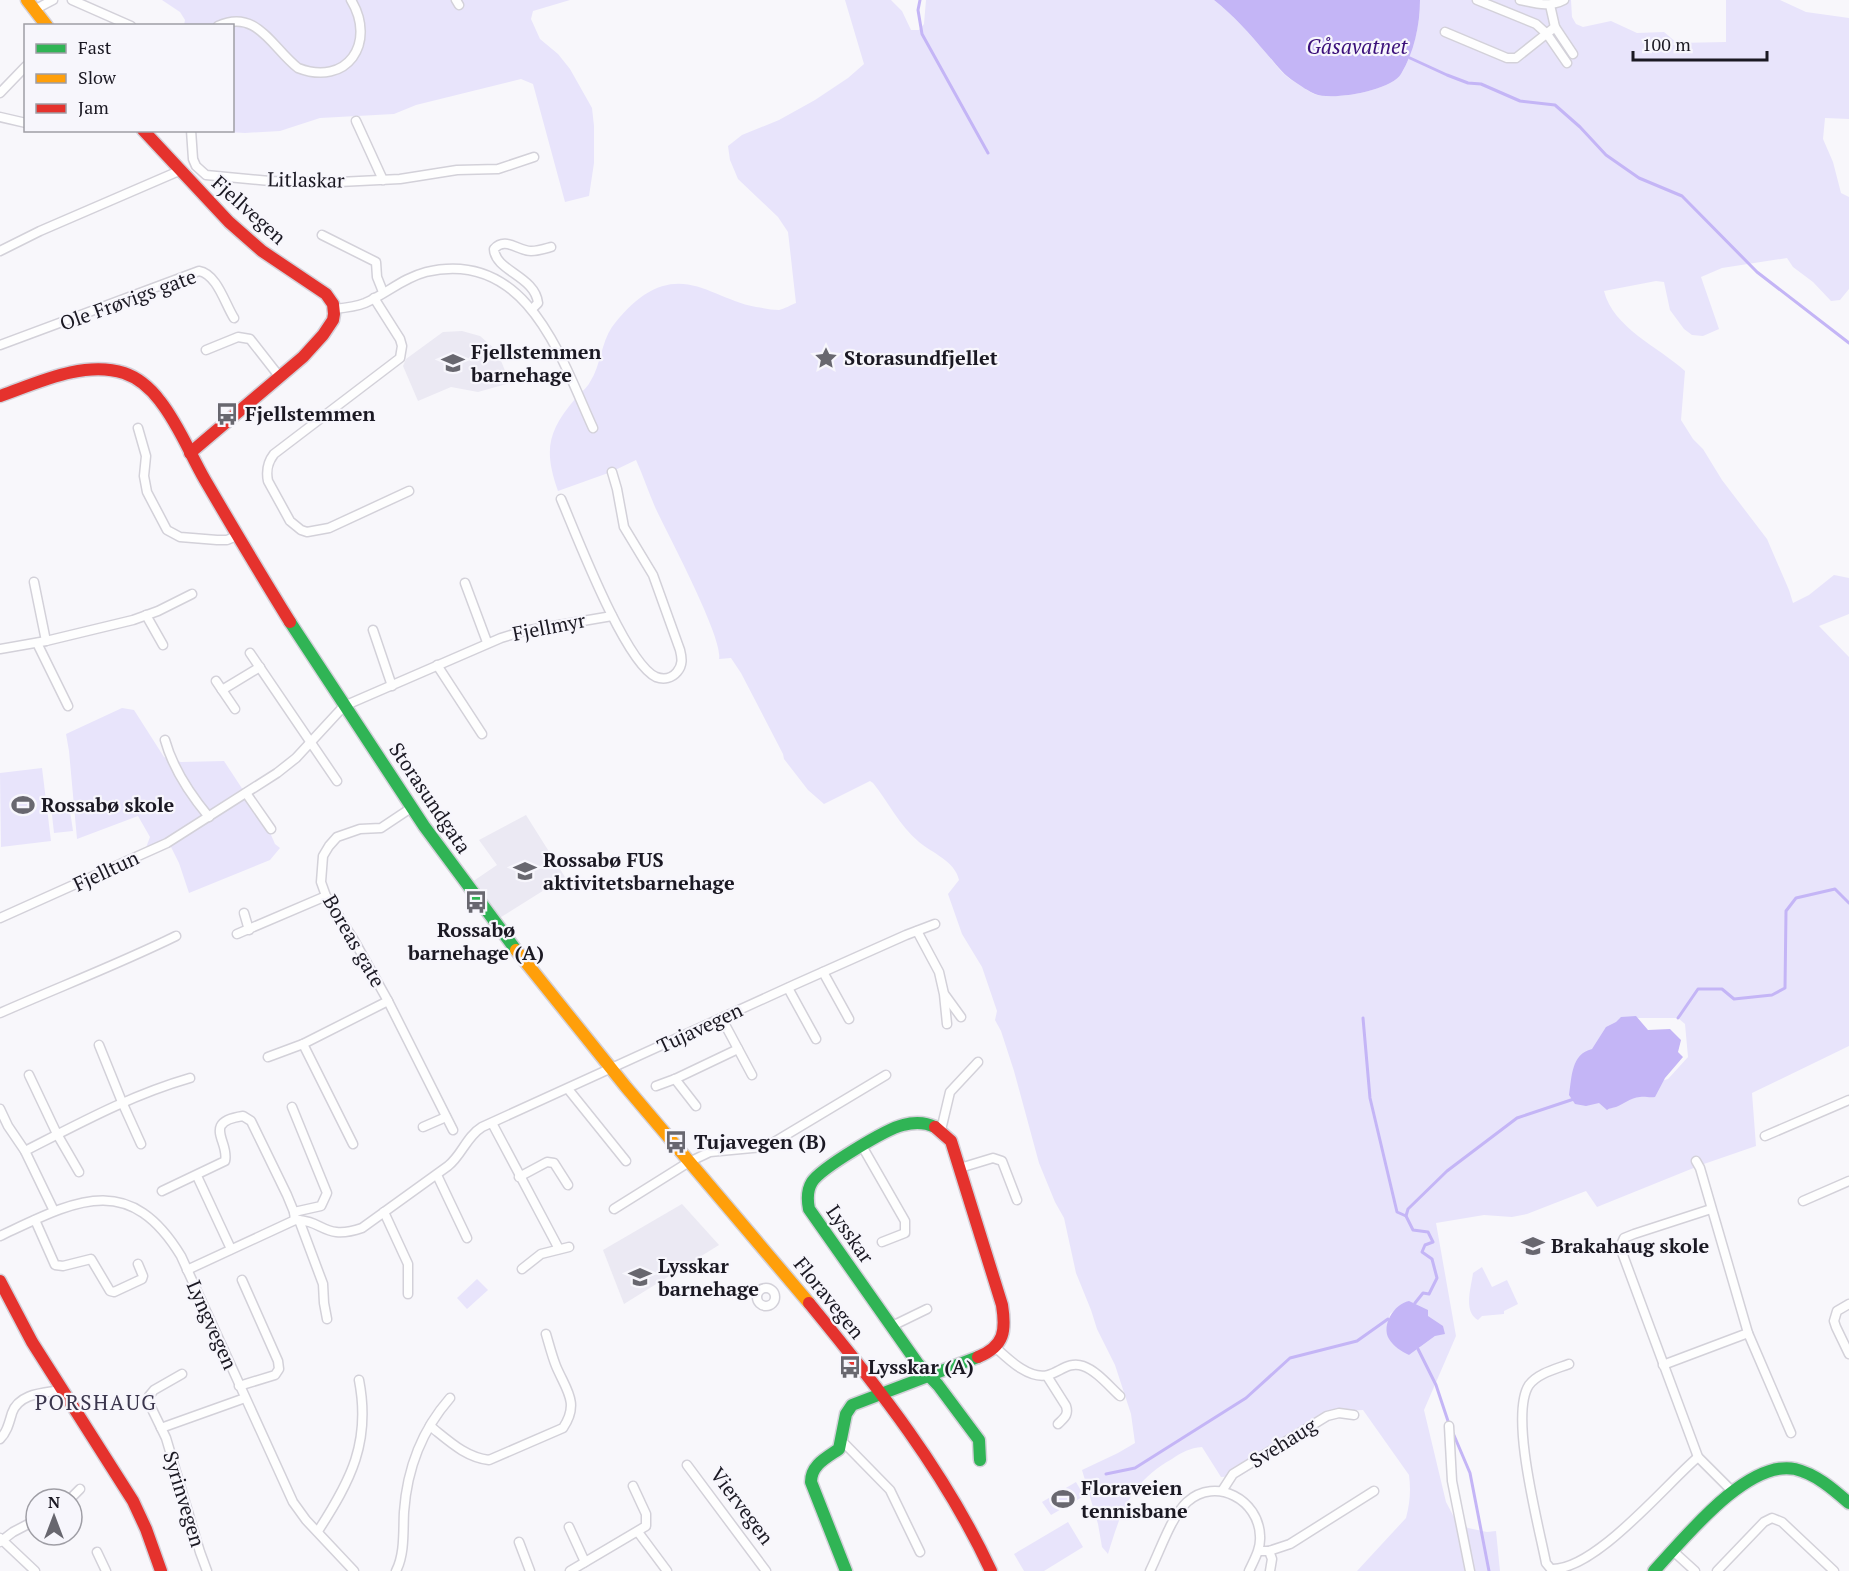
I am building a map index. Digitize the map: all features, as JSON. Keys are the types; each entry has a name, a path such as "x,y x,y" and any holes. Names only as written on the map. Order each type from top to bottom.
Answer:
{"street":[{"path":"27,0 45,24"},
{"path":"34,10 53,0"},
{"path":"72,0 126,24"},
{"path":"224,24 235,20 251,23 298,68 308,72 329,72 348,62 354,56 360,41 362,25 351,0"},
{"path":"1477,0 1532,20 1546,34 1567,63"},
{"path":"1520,0 1550,5 1564,0"},
{"path":"1550,5 1555,27 1573,54"},
{"path":"1445,32 1512,59 1521,57 1555,27"},
{"path":"0,93 24,68"},
{"path":"0,117 24,123"},
{"path":"356,121 383,180"},
{"name":"Fjellvegen","path":"146,132 179,171 229,222 262,251 326,294 334,309"},
{"name":"Litlaskar","path":"191,132 194,163 206,175 270,181 383,180 457,170 498,169 534,157"},
{"path":"0,251 40,231 179,171"},
{"path":"322,236 376,262 377,278 383,292"},
{"path":"532,309 538,303 534,290 499,261 494,249 505,243 531,251 551,247"},
{"path":"190,453 303,357 333,320 334,309 359,304 374,298 394,285 425,273 456,270 497,280 519,295 532,309 553,341 593,428"},
{"name":"Ole Frøvigs gate","path":"0,345 199,272 205,272 211,277 234,318"},
{"path":"374,298 400,339 402,348 400,358 274,454 268,463 268,481 290,521 307,532 329,528 409,491"},
{"path":"206,350 238,337 250,339 279,376"},
{"name":"Storasundgata","path":"0,396 88,369 125,373 145,385 161,403 238,535 344,706 411,808 502,932 611,1068"},
{"path":"138,428 146,456 144,476 147,492 167,530 180,537 217,540 228,540 238,535"},
{"path":"561,499 612,616 647,670 656,677 673,676 679,670 682,661 680,650 653,575 624,527 612,472"},
{"path":"34,582 42,642 68,706"},
{"name":"Fjellmyr","path":"465,583 487,642"},
{"path":"0,649 42,642 146,615 192,594"},
{"path":"146,615 163,645"},
{"name":"Fjellmyr","path":"344,706 487,642 524,631 612,616"},
{"path":"373,630 392,686"},
{"path":"250,653 337,781"},
{"path":"437,665 482,734"},
{"path":"222,690 260,667"},
{"path":"216,681 235,709"},
{"name":"Fjelltun","path":"0,918 167,843 284,768 310,744 344,706"},
{"path":"165,740 170,759 180,778 209,817"},
{"path":"246,793 271,829"},
{"name":"Boreas gate","path":"411,808 381,828 350,832 337,837 323,855 321,882 326,896 388,1001 453,1130"},
{"path":"237,934 326,896"},
{"path":"243,913 249,930"},
{"name":"Tujavegen","path":"296,1217 336,1233 362,1228 454,1161 471,1136 492,1123 823,972 935,924"},
{"path":"917,931 935,962 944,994 947,1024"},
{"path":"0,1013 138,955 176,936"},
{"path":"823,972 849,1018"},
{"path":"788,988 816,1039"},
{"path":"944,994 961,1017"},
{"path":"268,1057 303,1044 388,1001"},
{"path":"722,1019 752,1075"},
{"path":"303,1044 353,1144"},
{"path":"99,1045 141,1144"},
{"path":"656,1086 738,1049"},
{"path":"846,1571 810,1475 813,1467 839,1449 846,1414 852,1405 985,1354 995,1347 1003,1334 1004,1316 960,1168 951,1141 941,1130 950,1092 978,1062"},
{"name":"Floravegen","path":"611,1068 799,1290 881,1394 947,1486 974,1534 991,1571"},
{"path":"29,1075 78,1172"},
{"path":"614,1209 689,1162 717,1150 771,1144 886,1075"},
{"path":"25,1150 122,1102 190,1078"},
{"path":"675,1079 696,1106"},
{"path":"568,1089 626,1161"},
{"path":"1765,1136 1849,1100"},
{"path":"187,1270 321,1206 327,1193 292,1107"},
{"path":"0,1109 8,1126 25,1150 54,1211"},
{"path":"162,1191 225,1161 226,1152 219,1138 219,1131 228,1120 243,1116 251,1121 296,1217 323,1284 327,1319"},
{"path":"423,1127 446,1117"},
{"path":"492,1123 557,1246"},
{"name":"Lysskar","path":"941,1130 924,1123 902,1124 862,1146 816,1177 809,1189 807,1200 813,1217 918,1364 938,1385 979,1440 980,1460"},
{"name":"Lysskar","path":"862,1146 907,1228 905,1233 882,1242"},
{"path":"960,1168 993,1158 1002,1161 1017,1200"},
{"path":"1696,1161 1700,1168 1748,1333 1791,1433"},
{"path":"519,1177 547,1162 554,1163 568,1185"},
{"path":"437,1174 467,1238"},
{"path":"197,1176 231,1249"},
{"path":"1803,1201 1849,1181"},
{"name":"Lyngvegen","path":"0,1236 54,1211 88,1201 102,1200 130,1206 154,1220 165,1231 181,1256 292,1502 354,1571"},
{"path":"1711,1209 1624,1238 1620,1251 1698,1457 1731,1490"},
{"path":"384,1212 408,1264 408,1294"},
{"path":"35,1220 54,1265 63,1266 91,1258 110,1291 114,1292 142,1279 138,1264"},
{"path":"522,1269 541,1254 557,1246 568,1247"},
{"path":"239,1386 275,1375 279,1369 278,1361 242,1280"},
{"path":"0,1281 32,1342 132,1501 146,1529 160,1571"},
{"path":"1849,1304 1837,1311 1834,1321 1849,1354"},
{"path":"892,1326 927,1309"},
{"path":"1663,1365 1748,1333"},
{"path":"430,1426 464,1452 489,1460 563,1428 569,1419 572,1405 546,1334"},
{"path":"995,1347 1020,1367 1038,1375 1047,1376 1070,1365 1082,1366 1090,1370 1120,1396"},
{"path":"1569,1364 1538,1377 1526,1391 1524,1402 1523,1444 1526,1468 1546,1563 1551,1569 1555,1571 1581,1564 1598,1555 1620,1538 1698,1457"},
{"name":"Syrinvegen","path":"182,1374 154,1390 149,1396 149,1403 169,1447 207,1571"},
{"path":"1047,1376 1068,1411 1058,1424"},
{"path":"318,1531 343,1490 358,1455 363,1420 358,1380"},
{"path":"0,1439 18,1403 32,1396 61,1390"},
{"name":"Syrinvegen","path":"161,1428 244,1398"},
{"path":"396,1571 401,1554 407,1484 415,1457 430,1426 450,1398"},
{"name":"Svehaug","path":"1222,1491 1233,1474 1327,1416 1339,1413 1354,1415"},
{"path":"1449,1426 1452,1481 1470,1571"},
{"path":"842,1441 890,1490 920,1552"},
{"name":"Viervegen","path":"687,1465 766,1571"},
{"path":"1654,1571 1731,1490 1760,1472 1774,1468 1804,1471 1818,1476 1849,1503"},
{"path":"570,1571 646,1526 646,1514 633,1486"},
{"path":"1150,1571 1178,1513 1186,1502 1196,1495 1222,1491 1237,1496 1248,1506 1259,1527 1258,1551 1249,1571"},
{"path":"1258,1551 1269,1551 1290,1544 1374,1491"},
{"path":"1717,1571 1764,1522 1772,1518 1782,1522 1834,1571"},
{"path":"24,1527 1,1540 35,1571"},
{"path":"569,1527 585,1562"},
{"path":"638,1532 667,1571"},
{"path":"519,1542 530,1571"},
{"path":"1269,1551 1272,1559 1270,1571"},
{"path":"1673,1551 1695,1571"},
{"path":"97,1552 106,1571"}],"shaded area":[{"path":"162,0 570,0 533,11 531,19 540,39 558,54 570,69 592,108 594,163 589,196 565,202 533,84 521,79 416,105 394,114 320,118 280,131 245,133 228,132 234,132 234,24 184,24 185,20 180,12"},
{"path":"845,0 891,0 902,11 911,30 919,30 924,24 926,0 1214,0 1241,25 1286,76 1314,94 1322,96 1374,90 1395,80 1401,74 1415,38 1420,0 1571,0 1572,17 1576,24 1583,27 1611,21 1637,33 1664,32 1677,43 1726,42 1726,0 1780,0 1806,12 1849,18 1849,119 1825,118 1823,139 1833,162 1841,193 1849,197 1849,289 1840,300 1831,301 1813,282 1793,267 1787,258 1722,268 1701,277 1719,329 1703,336 1692,335 1684,329 1670,310 1664,282 1656,281 1604,291 1609,304 1627,326 1685,371 1681,420 1693,439 1703,449 1722,480 1767,539 1793,603 1809,595 1834,575 1849,578 1849,614 1819,626 1849,657 1849,1046 1752,1093 1756,1146 1701,1165 1597,1207 1586,1191 1527,1214 1512,1217 1484,1215 1436,1223 1456,1336 1424,1410 1446,1502 1455,1519 1468,1528 1487,1532 1496,1531 1500,1571 1357,1571 1406,1518 1410,1491 1409,1475 1363,1410 1343,1411 1307,1429 1276,1454 1240,1476 1221,1477 1202,1447 1179,1454 1158,1468 1137,1488 1123,1511 1108,1554 1102,1547 1098,1524 1082,1470 1135,1443 1131,1414 1115,1365 1097,1329 1076,1273 1064,1218 1039,1163 1014,1071 995,1020 997,1011 982,967 962,934 948,894 959,880 957,873 948,863 912,835 870,781 824,804 808,790 784,759 741,673 731,658 719,659 713,630 704,608 655,507 636,460 611,472 558,491 550,453 554,432 566,411 590,382 612,327 640,298 659,287 687,284 756,307 779,310 796,303 788,232 778,217 738,179 730,160 728,146 742,135 779,120 815,100 848,78 864,64","holes":["1628,1018 1678,1018 1685,1024 1688,1057 1668,1079 1651,1084","1398,1307 1435,1336 1409,1355 1387,1329 1390,1314"]},
{"name":"Fjellstemmen barnehage","path":"462,331 480,336 497,351 510,383 478,392 451,387 418,401 403,366 406,359 443,332"},
{"path":"122,708 134,710 164,757 181,762 224,761 268,828 275,844 280,848 270,860 189,893 179,863 168,841 144,853 150,837 138,816 77,839 66,734"},
{"name":"Rossabø skole","path":"42,768 51,841 1,847 0,773"},
{"path":"69,804 73,831 54,833 51,806"},
{"name":"Rossabø FUS aktivitetsbarnehage","path":"526,815 565,877 498,919 472,882 497,865 479,840"},
{"name":"Lysskar barnehage","path":"682,1204 719,1245 624,1304 603,1250"},
{"path":"1482,1267 1492,1287 1507,1280 1518,1304 1504,1311 1504,1314 1482,1316 1478,1320 1473,1316 1469,1299 1473,1273"},
{"path":"477,1279 488,1290 467,1309 457,1298"},
{"name":"Floraveien tennisbane","path":"1076,1482 1084,1496 1051,1515 1042,1502"},
{"path":"1068,1522 1083,1547 1044,1571 1024,1571 1014,1554"}],"water":[{"name":"Gåsavatnet","path":"1214,0 1420,0 1415,38 1401,74 1395,80 1374,90 1347,95 1323,96 1305,88 1279,69 1241,25"},
{"path":"1636,1016 1648,1030 1670,1029 1681,1040 1678,1052 1683,1057 1665,1078 1655,1097 1636,1098 1607,1110 1599,1103 1586,1106 1575,1104 1569,1095 1576,1061 1592,1049 1606,1027 1621,1017"},
{"path":"1409,1301 1428,1310 1428,1316 1443,1326 1445,1334 1435,1336 1409,1355 1391,1342 1387,1328 1390,1316 1398,1306"}],"waterway":[{"path":"920,0 918,10 922,34 988,153"},
{"path":"1410,58 1447,75 1468,83 1481,84 1520,101 1555,105 1606,155 1639,178 1682,196 1757,272 1849,343"},
{"path":"1678,1018 1698,989 1722,989 1734,999 1772,995 1785,988 1786,911 1796,898 1835,889 1849,903"},
{"path":"1363,1018 1370,1098 1397,1212 1406,1216"},
{"path":"1415,1303 1423,1293 1429,1294 1437,1278 1432,1259 1422,1252 1425,1245 1433,1242 1428,1232 1413,1230 1406,1216 1408,1209 1447,1171 1517,1118 1574,1099"},
{"path":"1106,1474 1135,1468 1246,1398 1290,1358 1357,1341 1388,1319"},
{"path":"1418,1349 1436,1385 1449,1424"},
{"path":"1453,1433 1470,1473 1489,1571"}],"traffic: fast":[{"path":"290,622 424,826 516,950"},
{"path":"935,1127 919,1123 903,1125 854,1150 812,1182 808,1191 808,1205 918,1364 938,1385 979,1440 980,1460"},
{"path":"846,1571 811,1482 816,1466 839,1449 846,1414 852,1405 978,1357"},
{"path":"1654,1571 1699,1522 1737,1488 1757,1476 1776,1469 1795,1469 1810,1474 1849,1503"}],"traffic: slow":[{"path":"27,0 45,24"},
{"path":"516,950 626,1087 809,1303"}],"traffic: jam":[{"path":"145,132 229,222 262,251 326,294 333,304 333,320 303,357 190,453"},
{"path":"0,396 61,375 93,369 124,373 144,384 167,410 205,480 290,622"},
{"path":"935,1127 951,1141 1002,1305 1004,1322 1002,1336 994,1348 978,1357"},
{"path":"0,1281 32,1342 133,1501 161,1571"},
{"path":"809,1303 909,1431 953,1499 991,1571"}],"place":[{"name":"Storasundfjellet","path":"826,358"},
{"name":"Fjellstemmen barnehage","path":"453,363"},
{"name":"Fjellstemmen","path":"227,414"},
{"name":"Rossabø skole","path":"23,805"},
{"name":"Rossabø FUS aktivitetsbarnehage","path":"525,871"},
{"name":"Rossabø barnehage (A)","path":"476,902"},
{"name":"Tujavegen (B)","path":"676,1142"},
{"name":"Brakahaug skole","path":"1533,1246"},
{"name":"Lysskar barnehage","path":"640,1277"},
{"name":"Lysskar (A)","path":"850,1367"},
{"name":"Floraveien tennisbane","path":"1063,1499"}],"district":[{"name":"PORSHAUG","path":"96,1403"}]}
